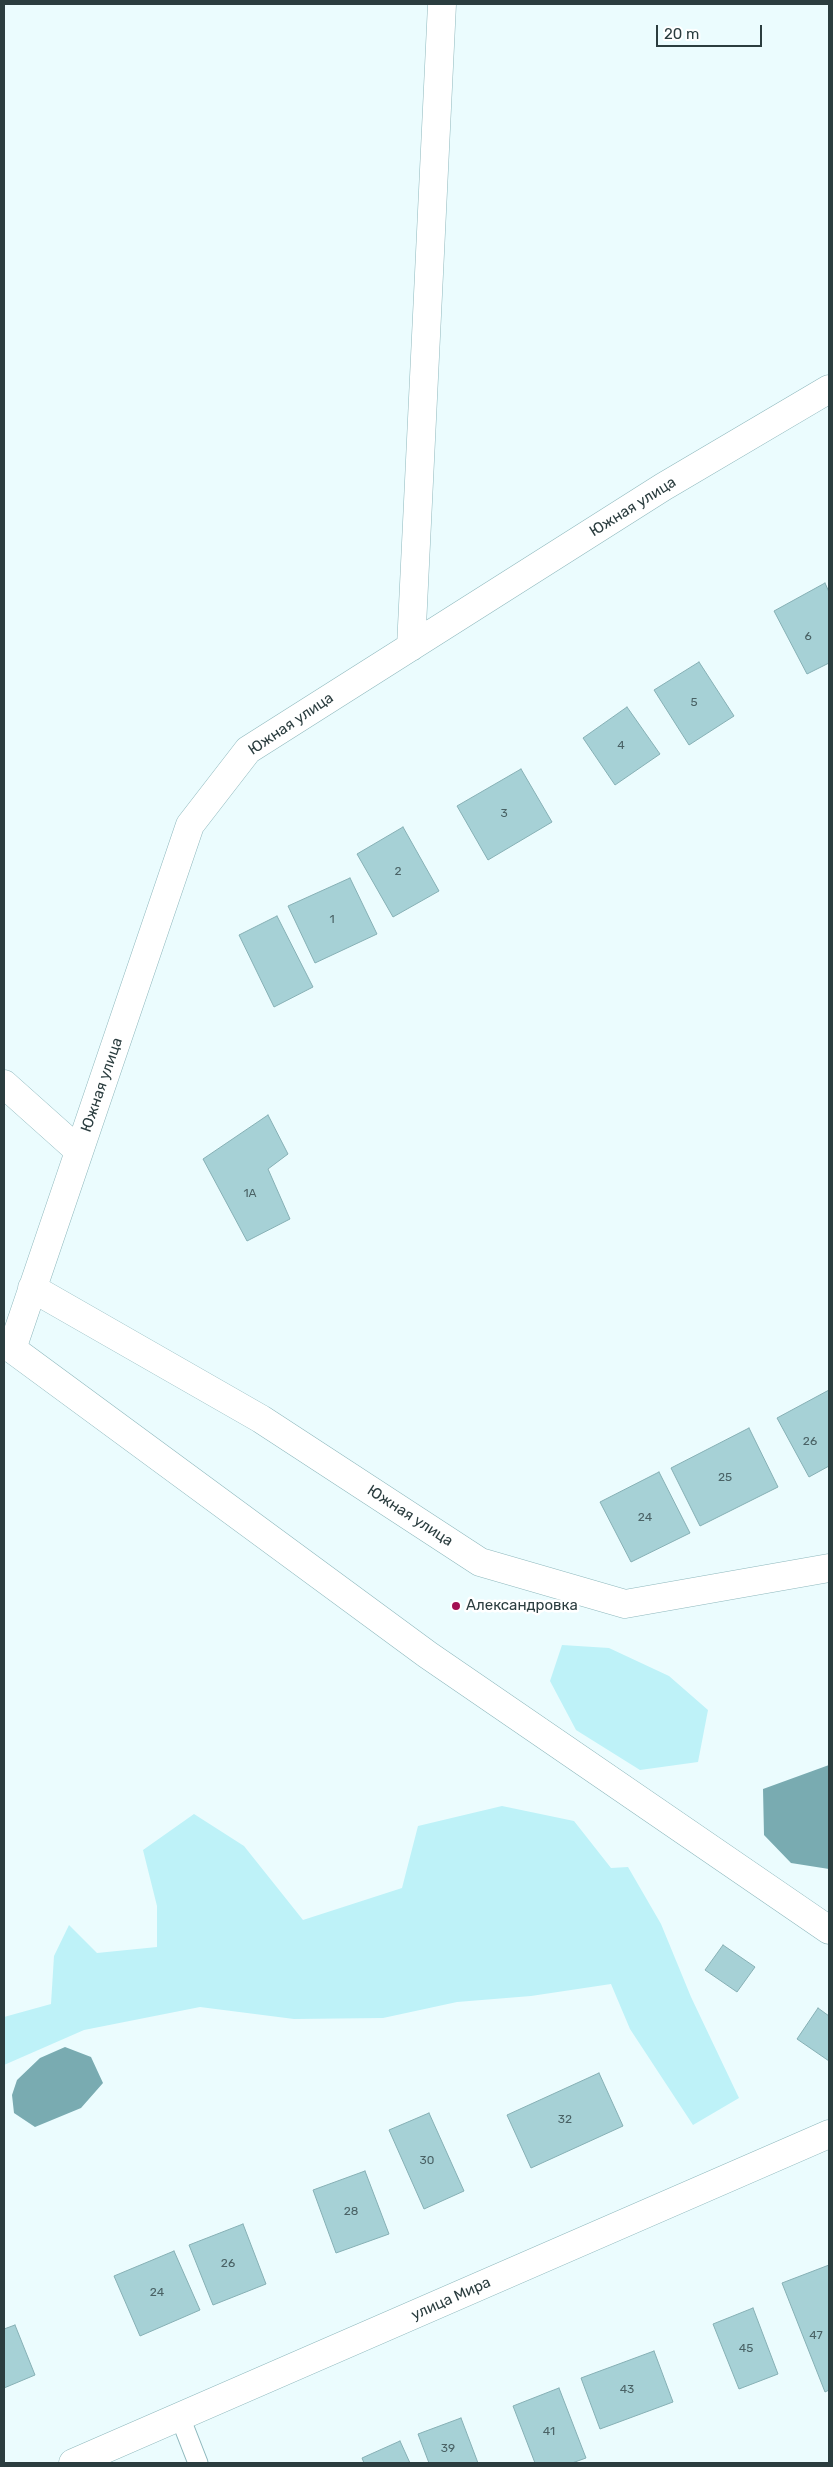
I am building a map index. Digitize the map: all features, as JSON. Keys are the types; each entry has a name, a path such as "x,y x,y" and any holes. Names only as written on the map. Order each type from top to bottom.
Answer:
{"street":[{"path":"411,647 442,4"},
{"name":"Южная улица","path":"8,1346 32,1288 190,825 248,750 664,487 829,389"},
{"path":"4,1084 79,1151"},
{"name":"Южная улица","path":"32,1288 261,1419 480,1562 625,1604 829,1568"},
{"path":"8,1346 428,1655 829,1930"},
{"name":"улица Мира","path":"73,2463 829,2134"}],"lane":[{"path":"180,2417 198,2463"}],"shaded area":[{"path":"562,1645 609,1648 669,1676 708,1710 698,1762 640,1770 576,1730 550,1681"},
{"path":"829,1765 829,1869 791,1863 764,1835 763,1789"},
{"path":"502,1806 574,1821 611,1868 628,1867 661,1924 691,1997 739,2098 693,2125 630,2029 611,1984 531,1996 457,2002 383,2018 294,2019 200,2007 84,2030 4,2065 4,2017 51,2004 54,1956 69,1925 97,1953 157,1947 157,1906 143,1850 194,1814 244,1846 303,1920 402,1888 418,1826"},
{"path":"65,2047 91,2057 103,2083 81,2108 35,2127 14,2113 12,2095 17,2080 40,2058"}],"building":[{"path":"825,583 829,592 829,663 807,674 774,611"},
{"path":"699,662 734,716 689,745 654,690"},
{"path":"627,707 660,754 615,785 583,738"},
{"path":"521,769 552,822 488,860 457,806"},
{"path":"403,827 439,891 393,917 357,854"},
{"path":"350,878 377,934 315,963 288,906"},
{"path":"277,916 313,987 274,1007 239,935"},
{"path":"268,1115 288,1154 268,1169 290,1219 247,1241 203,1159"},
{"path":"829,1390 829,1466 809,1477 777,1418"},
{"path":"749,1428 778,1487 700,1526 671,1468"},
{"path":"659,1472 690,1533 631,1562 600,1502"},
{"path":"723,1945 755,1967 737,1992 705,1970"},
{"path":"818,2008 829,2016 829,2061 797,2039"},
{"path":"599,2073 623,2126 531,2168 507,2115"},
{"path":"429,2113 464,2191 424,2209 389,2130"},
{"path":"365,2171 389,2234 336,2253 313,2190"},
{"path":"243,2224 266,2284 213,2305 189,2245"},
{"path":"174,2251 200,2310 140,2336 114,2276"},
{"path":"829,2265 829,2390 825,2392 782,2283"},
{"path":"753,2308 778,2374 739,2389 713,2324"},
{"path":"15,2325 35,2375 4,2388 4,2329"},
{"path":"654,2351 673,2402 600,2429 581,2378"},
{"path":"559,2388 586,2458 572,2463 535,2463 513,2406"},
{"path":"461,2418 478,2463 429,2463 418,2434"},
{"path":"400,2441 410,2463 364,2463 362,2458"}],"place":[{"name":"Александровка","path":"456,1606"}]}
